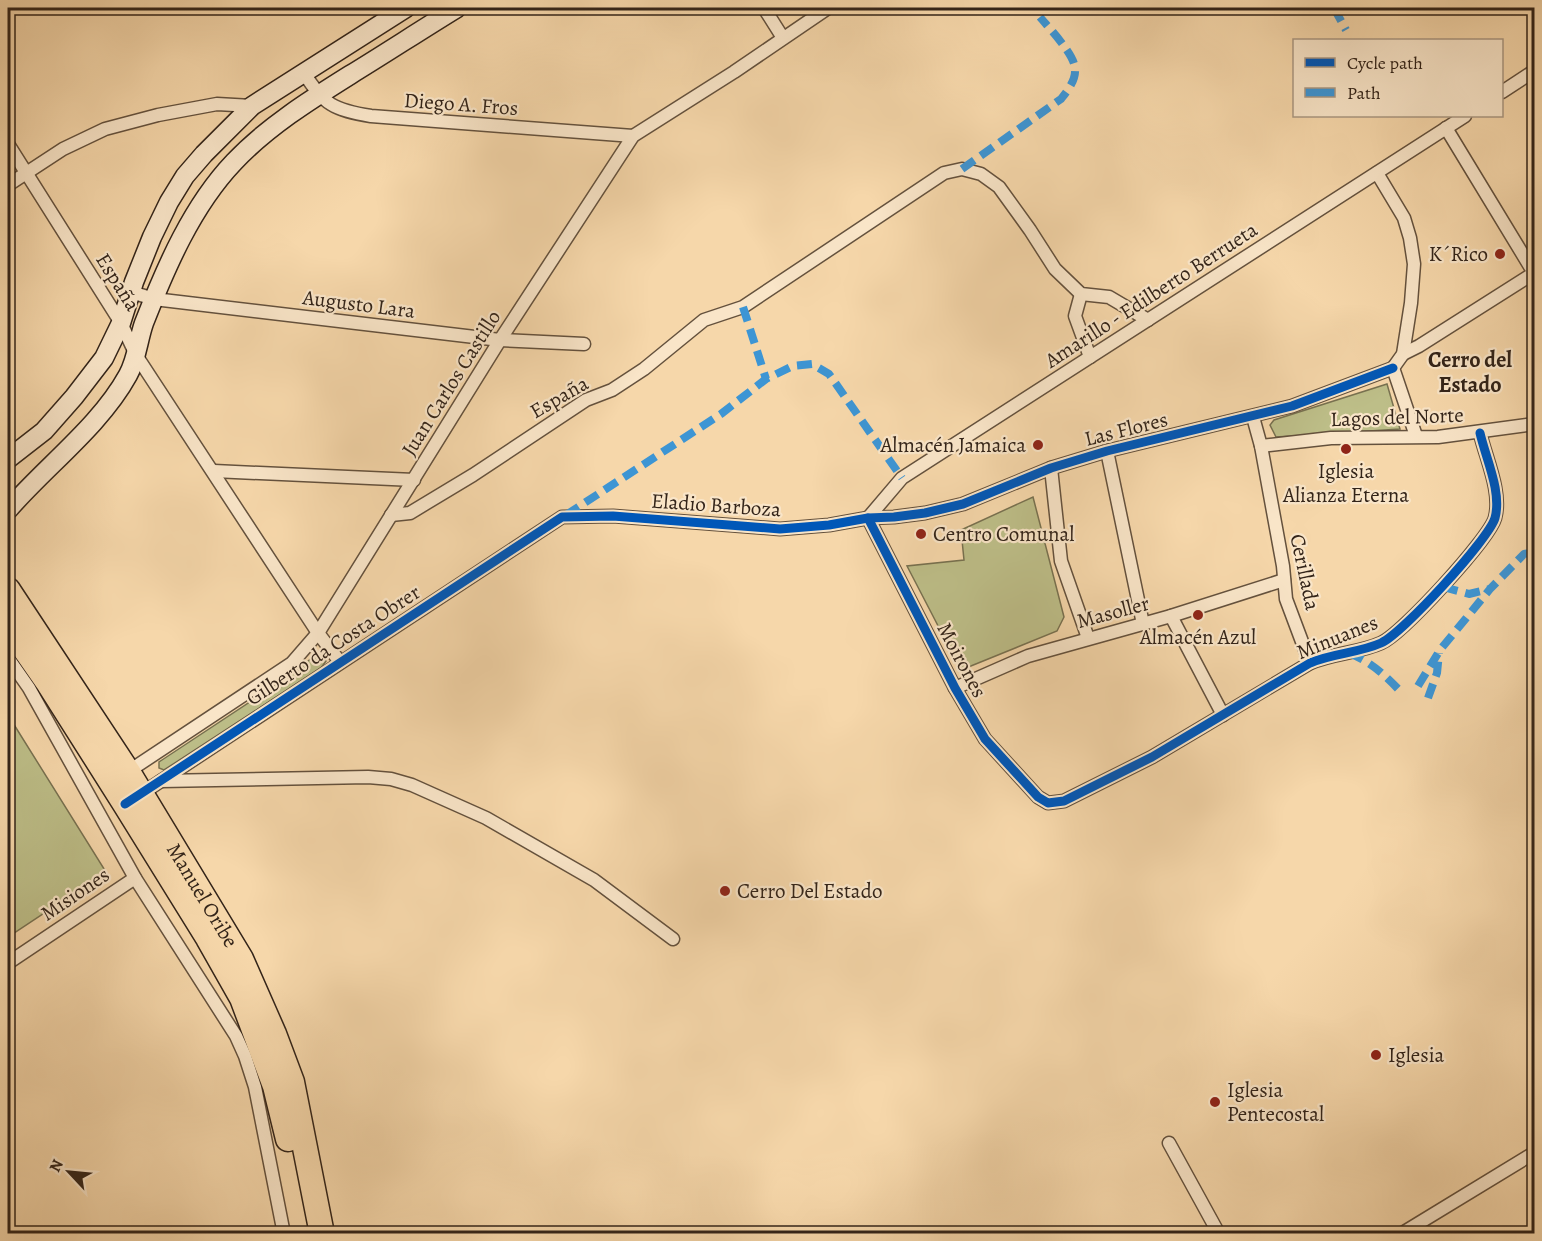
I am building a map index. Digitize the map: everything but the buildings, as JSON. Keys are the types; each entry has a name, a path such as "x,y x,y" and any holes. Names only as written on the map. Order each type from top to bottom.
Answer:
{"highway":[{"name":"Manuel Oribe","path":"8,590 64,673 119,777"},
{"name":"Manuel Oribe","path":"8,625 119,777 142,793 236,951 274,1034 292,1082 322,1233"},
{"name":"Manuel Oribe","path":"142,793 219,958 242,998 260,1045 275,1086 297,1173 306,1233"}],"street":[{"path":"9,458 44,431 75,397 104,358 121,322 152,237 169,202 185,176 204,154 252,106 406,8"},
{"path":"8,510 93,421 118,391 129,373 143,326 191,220 233,162 260,137 318,95 457,8"},
{"path":"764,8 783,38"},
{"name":"Juan Carlos Castillo","path":"119,777 292,663 318,633 500,340 633,136 734,72 828,8"},
{"path":"1503,91 1534,71"},
{"name":"Diego A. Fros","path":"304,73 318,95 344,112 633,136"},
{"path":"8,185 63,149 105,129 158,115 217,104 252,106"},
{"name":"Amarillo - Edilberto Berrueta","path":"868,518 902,478 1463,117"},
{"path":"1402,354 1419,346 1534,273 1446,128"},
{"name":"España","path":"8,144 121,322 136,355 318,633 340,662"},
{"name":"España","path":"391,515 410,513 473,475 586,400 612,390 644,369 704,320 743,307 944,173 962,169 981,174 999,187 1055,269 1081,294"},
{"path":"1377,173 1404,218 1413,255 1412,303 1402,354 1393,368 1416,436"},
{"name":"Augusto Lara","path":"131,292 154,299 500,340 584,344"},
{"path":"1090,357 1075,316 1081,294 1109,297 1148,320"},
{"name":"Las Flores","path":"868,518 925,513 963,504 1051,468 1107,451 1292,406 1393,368"},
{"name":"Cerillada","path":"1253,417 1261,446 1286,599 1310,663"},
{"name":"Lagos del Norte","path":"1261,446 1331,438 1438,437 1534,424"},
{"name":"Minuanes","path":"1048,803 1064,801 1088,791 1152,757 1310,663 1323,657 1382,643 1416,615 1443,587 1490,530 1495,517 1496,493 1480,433"},
{"path":"1107,451 1143,624"},
{"path":"1051,468 1060,561 1088,638"},
{"path":"214,471 414,480"},
{"name":"Eladio Barboza","path":"562,517 613,516 780,529 829,525 868,518"},
{"name":"Gilberto da Costa Obrer","path":"142,793 562,517"},
{"name":"Moirones","path":"868,518 955,688 985,739 1038,797 1048,803"},
{"name":"Masoller","path":"955,688 1028,656 1171,616 1284,580"},
{"path":"1171,616 1223,715"},
{"path":"8,658 29,688 135,878 236,1036 246,1056 255,1087 284,1233"},
{"path":"142,793 368,777 391,779 412,785 486,818 594,880 673,939"},
{"name":"Misiones","path":"8,963 135,878"},
{"path":"255,1087 260,1045"},
{"path":"1169,1143 1219,1233"},
{"path":"1401,1233 1534,1153"}],"green space":[{"path":"1387,384 1400,429 1276,437 1270,425 1274,420"},
{"path":"1033,497 1064,617 1057,631 961,670 907,566 964,560 961,530"},
{"path":"319,654 326,661 321,668 164,770 159,768 159,762"},
{"path":"8,715 106,872 8,937"}],"marked path":[{"path":"1334,8 1346,30"},
{"path":"962,169 1061,99 1071,85 1075,73 1074,63 1061,42 1040,17"},
{"path":"743,307 766,379"},
{"path":"566,515 721,414 766,379 793,366 812,364 829,374 902,478"},
{"path":"1418,686 1440,650 1490,589 1524,554 1534,552"},
{"path":"1443,587 1469,594 1490,589"},
{"path":"1349,653 1364,660 1401,692"},
{"path":"1428,698 1437,673 1439,653"}],"cycle path":[{"path":"125,804 562,517 613,516 780,529 925,513 963,504 1051,468 1107,451 1292,406 1393,368"},
{"path":"868,518 955,688 985,739 1038,797 1048,803 1064,801 1152,757 1310,663 1381,643 1407,623 1478,545 1495,518 1497,508 1495,487 1480,433"}],"place":[{"name":"K´Rico","path":"1500,254"},
{"name":"Almacén Jamaica","path":"1038,445"},
{"name":"Iglesia Alianza Eterna","path":"1346,449"},
{"name":"Centro Comunal","path":"921,534"},
{"name":"Almacén Azul","path":"1198,615"},
{"name":"Cerro Del Estado","path":"725,891"},
{"name":"Iglesia","path":"1376,1055"},
{"name":"Iglesia Pentecostal","path":"1215,1102"}],"district":[{"name":"Cerro del Estado","path":"1470,372"}]}
